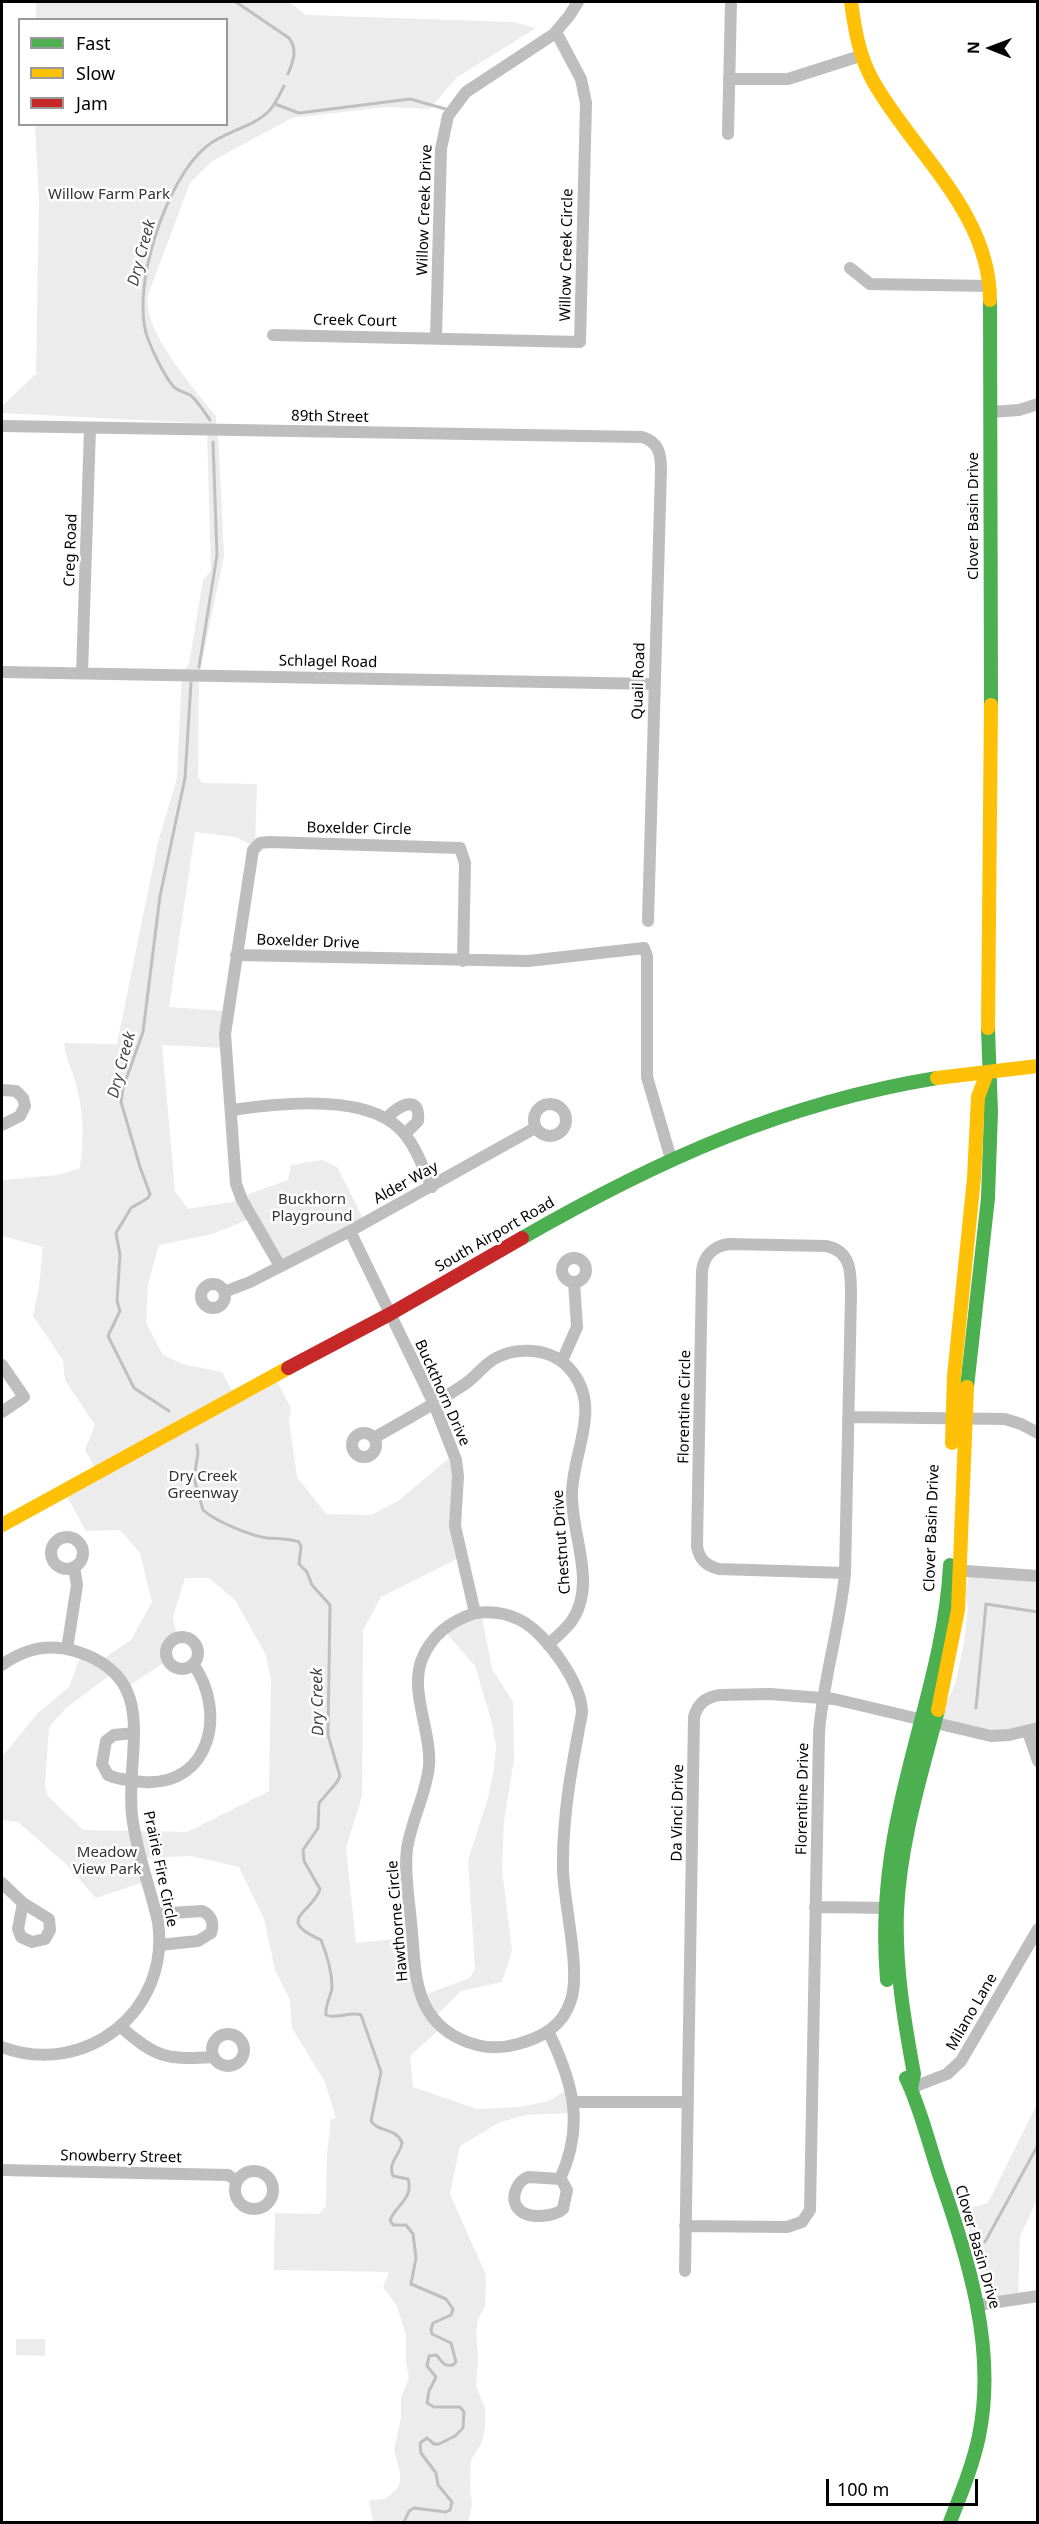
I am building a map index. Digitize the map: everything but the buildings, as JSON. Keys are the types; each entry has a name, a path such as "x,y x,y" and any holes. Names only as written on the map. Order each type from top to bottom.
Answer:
{"street":[{"name":"Willow Creek Drive","path":"436,338 441,149 443,129 448,116 466,92 556,32 578,2"},
{"path":"728,134 731,2"},
{"name":"Clover Basin Drive","path":"851,2 852,24 860,56 885,103 970,218 984,250 990,286 991,775 988,1070 991,1095 990,1180 958,1418 954,1637 927,1722 898,1887 892,1908 897,1974 914,2074 911,2088 978,2305 985,2353 982,2414 974,2453 950,2523"},
{"name":"Willow Creek Circle","path":"436,338 580,342 586,103 581,79 556,32"},
{"path":"729,80 788,79 860,56"},
{"path":"850,268 870,284 990,286"},
{"name":"Creek Court","path":"273,335 436,338"},
{"path":"991,412 1019,410 1038,404"},
{"name":"89th Street","path":"2,426 642,437 655,444"},
{"name":"Creg Road","path":"82,673 90,428"},
{"name":"Quail Road","path":"648,921 661,470 660,454 655,444"},
{"name":"Schlagel Road","path":"2,672 654,684"},
{"name":"Boxelder Circle","path":"236,955 251,854 260,843 455,847 461,849 465,860 463,961"},
{"name":"Boxelder Drive","path":"280,1266 242,1200 236,1184 225,1042 236,955 537,961 629,948 644,948 647,955 647,1077 671,1159"},
{"name":"South Airport Road","path":"2,1525 389,1315 540,1227 671,1159 729,1134 847,1095 923,1078 1038,1066"},
{"path":"2,1090 16,1091 23,1098 25,1106 21,1115 2,1125"},
{"path":"387,1118 403,1104 414,1107 418,1114 417,1122 405,1134"},
{"path":"232,1110 266,1105 351,1105 369,1109 387,1118 405,1134 432,1187"},
{"name":"Alder Way","path":"224,1292 250,1282 350,1231 535,1128"},
{"name":"Buckthorn Drive","path":"350,1231 434,1404 458,1465 455,1526 475,1613"},
{"name":"Florentine Circle","path":"845,1573 717,1569 704,1561 698,1546 702,1271 706,1258 715,1248 729,1244 826,1246 839,1250 846,1258"},
{"name":"Florentine Drive","path":"685,2226 784,2228 798,2224 808,2216 810,2206 818,1748 823,1697 840,1612 845,1573 851,1281 850,1267 846,1258"},
{"path":"374,1438 434,1404 473,1378 493,1360 509,1353 540,1352 562,1361 577,1327 574,1282"},
{"name":"Chestnut Drive","path":"548,1645 574,1617 583,1592 572,1492 586,1415 585,1399 579,1380 562,1361"},
{"path":"2,1365 24,1397 2,1412"},
{"path":"848,1417 1012,1420 1038,1433"},
{"path":"67,1649 77,1582 74,1567"},
{"path":"955,1570 1038,1576"},
{"path":"475,1613 496,1613 516,1618 529,1625 548,1645 577,1687 582,1708 567,1794 564,1848 564,1883 574,1986 567,2010 549,2033 567,2075 574,2102 571,2151 560,2179 567,2192 566,2204 561,2212 554,2215 531,2215 520,2210 515,2194 521,2181 530,2177 560,2179"},
{"name":"Hawthorne Circle","path":"475,1613 443,1629 426,1649 420,1668 419,1686 429,1749 429,1768 407,1854 417,1980 423,2001 432,2016 450,2033 465,2042 490,2047 511,2046 549,2033"},
{"name":"Prairie Fire Circle","path":"2,1665 16,1655 40,1648 67,1649 96,1659 106,1665 120,1680 134,1707 132,1781 134,1824 156,1914 159,1945 157,1965 148,1991 135,2012 121,2027 93,2044 55,2054 29,2053 2,2047"},
{"path":"134,1733 109,1738 104,1745 102,1768 106,1773 132,1781 161,1782 175,1779 191,1767 204,1749 210,1731 211,1716 201,1677 193,1664"},
{"name":"Da Vinci Drive","path":"685,2271 696,1711 707,1698 720,1695 823,1697 991,1736 1033,1730"},
{"path":"1033,1730 1038,1761"},
{"path":"2,1883 22,1903"},
{"path":"815,1907 892,1908"},
{"path":"156,1914 202,1911 208,1914 212,1923 211,1933 201,1941 159,1945"},
{"name":"Milano Lane","path":"911,2088 946,2074 963,2058 1038,1929"},
{"path":"121,2027 139,2043 161,2055 188,2059 213,2056"},
{"path":"574,2102 688,2102"},
{"name":"Snowberry Street","path":"2,2170 228,2175 237,2181"},
{"path":"978,2305 1038,2296"}],"green space":[{"name":"Willow Farm Park","path":"36,2 289,2 306,15 513,22 536,28 456,78 430,109 386,107 292,118 212,161 190,183 148,295 148,309 161,341 183,375 216,416 216,424 2,413 2,406 36,374 39,200 35,126 228,126 228,18 36,18"},
{"name":"Dry Creek Greenway","path":"207,430 218,431 224,557 199,675 198,777 202,783 257,784 255,847 236,837 195,832 169,1007 227,1011 225,1048 162,1045 175,1191 188,1209 242,1200 241,1197 288,1180 291,1165 322,1160 337,1167 365,1222 280,1266 252,1218 212,1234 159,1245 148,1284 146,1323 163,1355 183,1364 222,1372 235,1397 274,1376 291,1408 289,1421 297,1477 326,1514 371,1515 398,1501 454,1454 461,1557 381,1597 363,1630 362,1796 346,1848 356,1943 413,1937 421,1996 470,1978 475,1968 468,1860 488,1798 496,1746 492,1723 475,1666 443,1629 481,1612 492,1669 513,1702 514,1760 504,1821 502,1870 512,1951 502,1982 461,1991 434,2018 442,2027 410,2056 413,2087 477,2109 519,2107 549,2101 571,2087 574,2113 526,2115 500,2122 460,2146 450,2194 486,2275 485,2307 478,2319 476,2333 478,2357 476,2386 485,2408 485,2429 482,2442 471,2460 472,2505 468,2522 373,2522 369,2500 385,2499 397,2489 400,2482 400,2472 394,2450 401,2418 401,2397 409,2378 406,2362 406,2335 397,2306 383,2287 389,2272 274,2270 275,2213 319,2214 326,2206 327,2153 331,2119 336,2118 325,2082 292,2028 290,2000 275,1970 264,1919 239,1867 191,1856 141,1858 147,1881 96,1898 67,1865 18,1822 2,1820 2,1757 37,1714 69,1687 82,1653 100,1661 131,1640 152,1602 140,1553 120,1530 86,1531 64,1491 98,1473 85,1450 95,1425 65,1380 63,1360 33,1316 43,1247 2,1236 2,1180 58,1175 80,1168 83,1137 81,1109 76,1082 64,1043 117,1044 158,842 177,778 182,674 189,664 203,580 211,571","holes":["185,1578 209,1578 235,1600 266,1655 271,1681 269,1791 187,1832 83,1830 47,1795 45,1784 49,1727 66,1708 113,1673 125,1689 167,1660 167,1647 177,1637 173,1617"]},
{"path":"970,1571 1037,1576 1037,1728 1009,1735 941,1725 946,1703 955,1685 964,1643 968,1608 965,1594"},
{"path":"1037,2104 1037,2200 1020,2236 1018,2298 991,2302 963,2210 988,2203"},
{"path":"16,2339 45,2339 45,2356 16,2355"}],"waterway":[{"name":"Dry Creek","path":"236,2 292,42 293,60 288,74"},
{"name":"Dry Creek","path":"210,420 193,397 170,382 148,339 143,318 148,265 155,236 166,208 178,182 192,161 207,146 263,116 270,110 284,86"},
{"path":"275,104 299,113 410,99 449,110"},
{"name":"Dry Creek","path":"199,667 217,555 213,442"},
{"name":"Dry Creek","path":"169,1411 134,1388 108,1336 120,1311 117,1301 120,1255 116,1233 131,1208 148,1198 150,1194 121,1102 123,1088 143,1032 160,896 185,778 191,683"},
{"name":"Dry Creek","path":"197,1445 194,1478 203,1510 224,1523 252,1534 299,1542 301,1547 299,1564 307,1572 312,1585 330,1605 328,1735 340,1776 319,1803 318,1828 303,1850 304,1861 320,1889 316,1898 298,1921 300,1927 307,1933 321,1940 327,1957 332,1987 326,2015 334,2017 361,2015 381,2072 371,2121 374,2125 390,2131 402,2142 392,2171 393,2176 408,2179 409,2191 390,2220 393,2225 406,2225 413,2234 416,2258 411,2284 446,2299 453,2309 451,2315 433,2323 431,2330 432,2334 451,2343 456,2362 453,2365 447,2365 436,2355 429,2356 427,2366 436,2377 429,2391 427,2403 434,2407 460,2407 464,2412 463,2428 455,2436 439,2444 434,2444 427,2438 420,2443 421,2453 436,2473 438,2485 452,2502 450,2510 446,2512 414,2508 409,2511 404,2522"},
{"path":"976,1708 986,1604 1038,1612"},
{"path":"985,2242 1038,2145"}],"traffic: fast":[{"path":"990,300 991,705"},
{"path":"967,1387 988,1198 991,1112 988,1028"},
{"path":"522,1238 672,1160 773,1119 880,1089 937,1078"},
{"path":"887,1980 885,1915 892,1850 907,1777 937,1657 950,1565"},
{"path":"911,2088 914,2074 899,1973 897,1911 907,1834 938,1710"},
{"path":"906,2078 960,2240 977,2304 982,2337 984,2403 979,2436 970,2469 950,2522"}],"traffic: slow":[{"path":"851,2 856,33 868,72 964,211 987,268 990,300"},
{"path":"988,1028 991,705"},
{"path":"937,1078 1038,1066"},
{"path":"952,1443 954,1376 974,1178 978,1097 987,1073"},
{"path":"2,1525 288,1368"},
{"path":"938,1710 958,1610 967,1387"}],"traffic: jam":[{"path":"288,1368 390,1314 522,1238"}],"park label":[{"name":"Buckhorn Playground","path":"312,1208"},
{"name":"Meadow View Park","path":"107,1862"}]}
